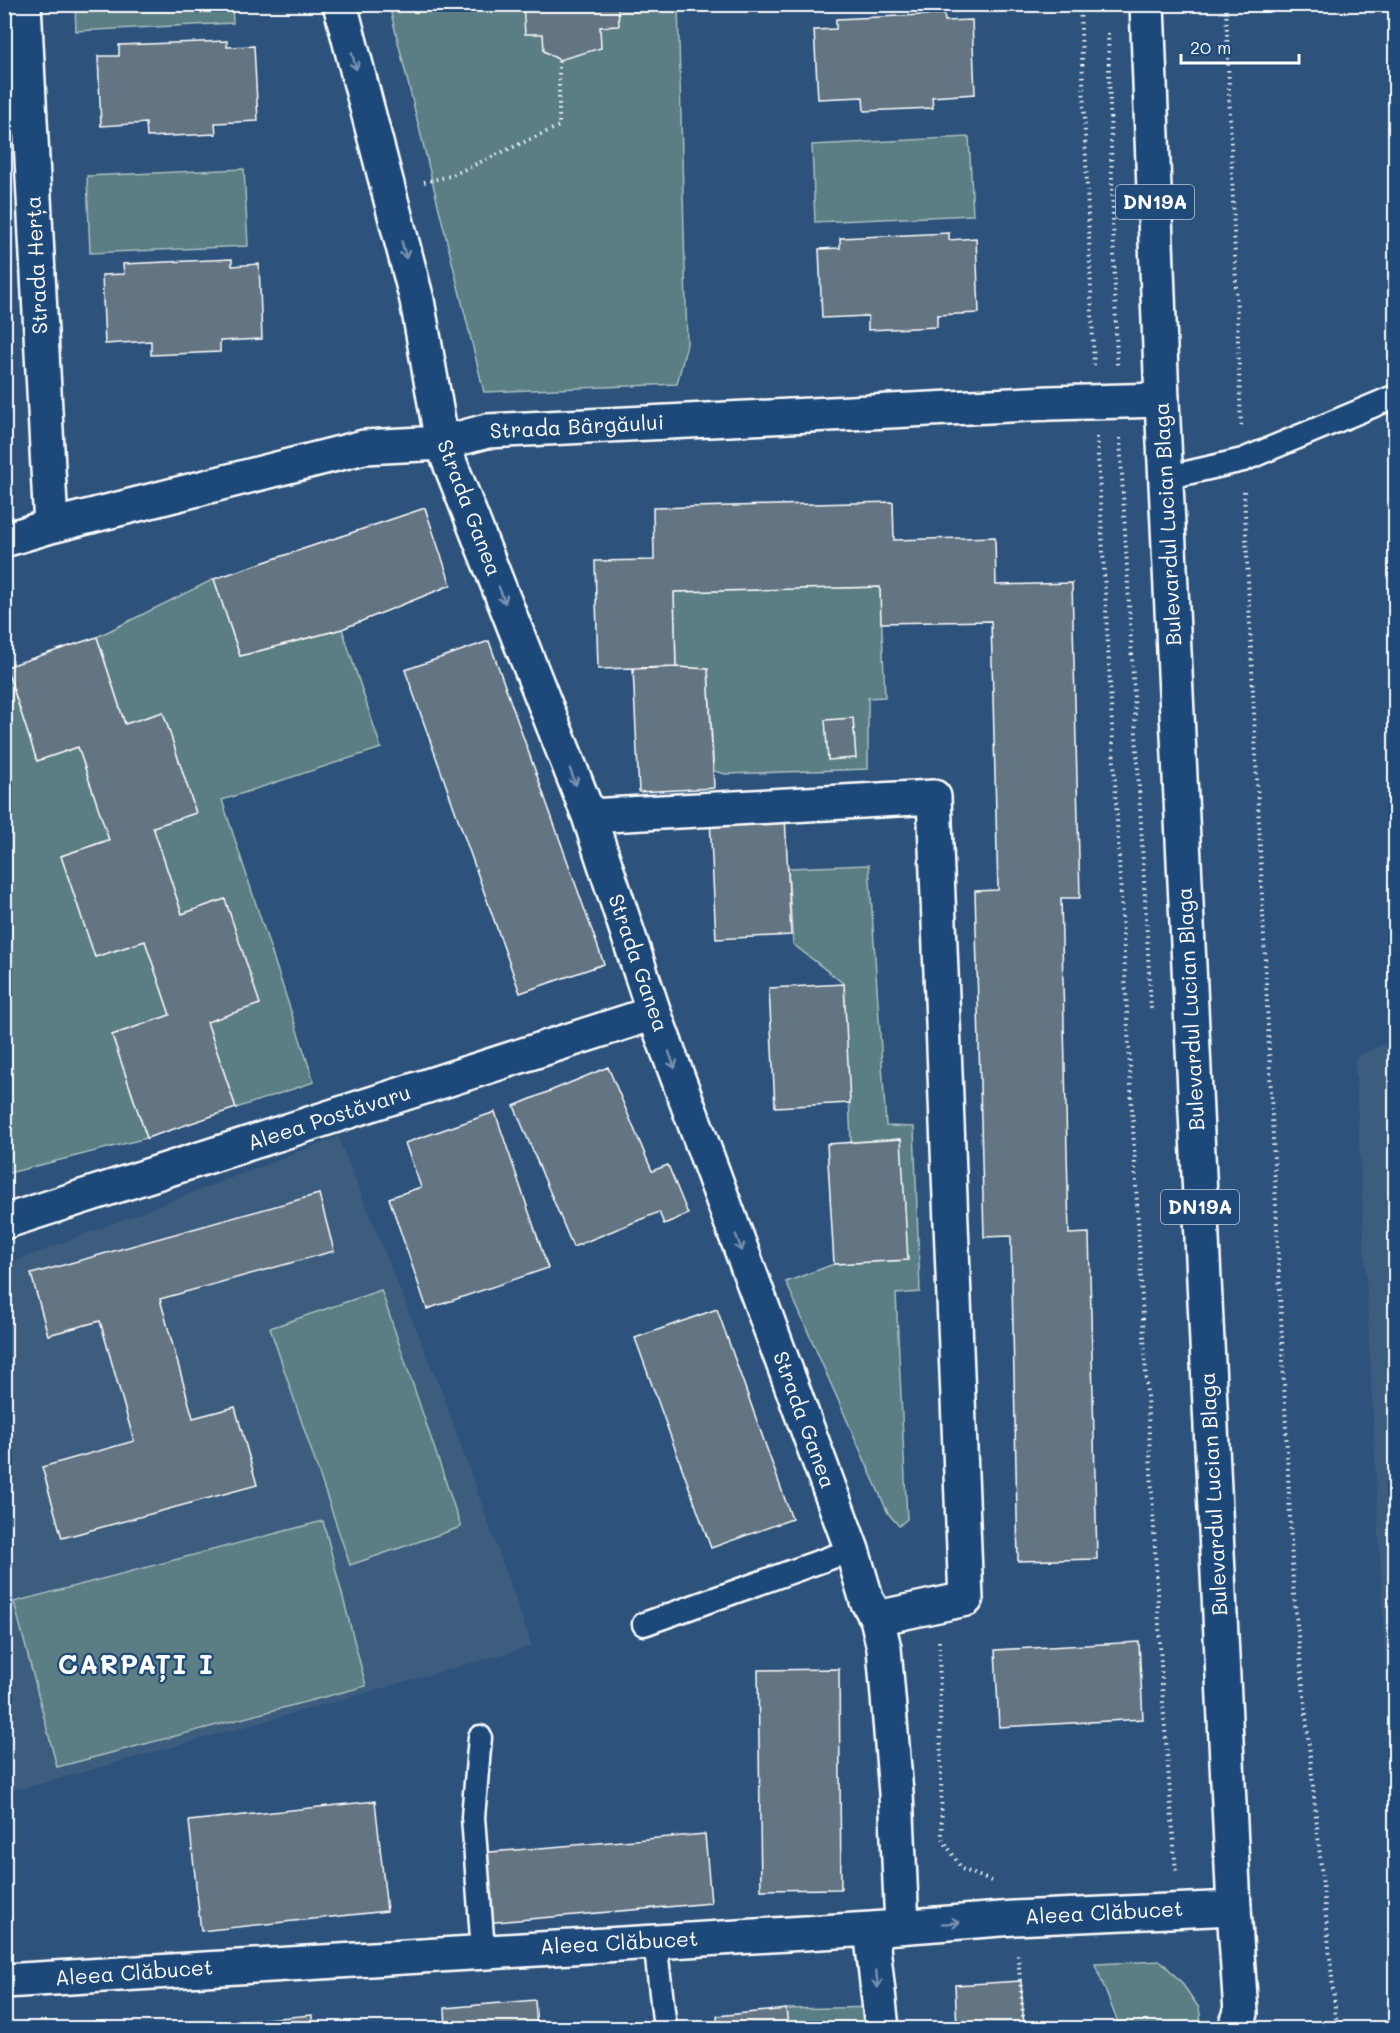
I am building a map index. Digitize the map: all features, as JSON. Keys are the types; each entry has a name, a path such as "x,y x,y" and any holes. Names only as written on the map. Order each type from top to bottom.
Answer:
{"street":[{"name":"Strada Herța","path":"24,4 51,526"},
{"name":"Strada Ganea","path":"340,4 417,300 442,443 589,816 654,1013 852,1550 867,1601 877,1618 884,1648 890,1724 887,1928 882,2028"},
{"name":"Bulevardul Lucian Blaga","path":"1148,4 1165,478 1234,1908 1243,2023"},
{"name":"Strada Bârgăului","path":"4,540 364,447 442,443 487,431 1162,400"},
{"path":"589,816 934,797 966,1599 877,1618"},
{"name":"Aleea Postăvaru","path":"4,1222 654,1013"},
{"name":"Aleea Clăbucet","path":"4,1981 887,1928 1014,1918 1234,1908"}],"lane":[{"path":"1165,478 1243,460 1395,396"},
{"path":"644,1624 852,1550"},
{"path":"480,1737 473,1817 483,1951"},
{"path":"655,1941 665,2028"}],"path":[{"path":"1080,4 1095,402 1162,1678 1176,1872 1165,1873"},
{"path":"1226,4 1243,460 1293,1584 1337,2028"},
{"path":"388,190 450,176 559,126 559,60"},
{"path":"939,1604 942,1838 962,1869 997,1884"}],"shaded area":[{"path":"1395,1039 1395,1856 1355,1058"},
{"path":"338,1137 444,1398 532,1646 5,1792 5,1265"}],"green space":[{"path":"75,5 232,5 233,23 76,31"},
{"path":"389,5 678,5 687,344 677,384 484,392"},
{"path":"969,137 973,215 815,222 812,145"},
{"path":"244,169 248,246 90,253 87,176"},
{"path":"214,579 240,656 342,629 381,748 222,800 314,1082 236,1108 207,1022 225,899 182,914 153,827 196,813 163,713 125,724 97,637"},
{"path":"880,587 885,697 868,698 868,769 725,774 714,771 708,669 676,667 674,592"},
{"path":"4,667 6,667 37,761 78,747 109,839 61,856 95,957 145,941 170,1015 112,1035 147,1138 5,1174"},
{"path":"869,865 886,1126 914,1127 920,1292 896,1294 907,1519 899,1526 888,1513 786,1282 834,1264 907,1260 900,1139 851,1142 844,984 793,944 788,868"},
{"path":"381,1290 461,1527 350,1565 270,1328"},
{"path":"323,1521 366,1686 57,1767 14,1602"},
{"path":"1161,1961 1181,1982 1199,2008 1202,2028 1120,2028 1095,1964"},
{"path":"880,2007 882,2028 788,2028 786,2009"}],"building":[{"path":"513,4 618,4 619,26 600,27 601,48 559,60 544,51 543,34 525,34 523,5"},
{"path":"944,14 945,21 972,20 975,94 932,97 933,108 864,111 863,97 818,99 814,30 836,29 836,19"},
{"path":"227,41 227,47 254,46 258,121 215,123 216,134 147,137 146,123 101,126 98,56 119,56 119,45"},
{"path":"949,233 949,240 976,238 979,313 937,315 937,327 868,330 868,316 822,318 819,249 840,248 840,238"},
{"path":"232,259 232,266 259,264 262,339 220,341 220,352 151,355 151,341 105,344 102,275 124,274 123,264"},
{"path":"893,502 894,540 995,537 996,585 1072,583 1080,898 1061,898 1069,1234 1089,1233 1097,1559 1018,1561 1011,1236 984,1237 975,891 998,890 991,621 881,623 880,587 674,592 676,667 598,669 595,561 654,560 653,508"},
{"path":"425,508 451,585 342,629 240,656 214,579"},
{"path":"97,637 125,724 163,712 196,813 153,827 182,914 225,899 260,1004 207,1022 236,1108 147,1138 112,1035 170,1015 145,941 95,957 61,856 109,840 78,747 37,761 6,667"},
{"path":"489,641 604,964 520,993 405,670"},
{"path":"676,667 708,669 714,788 639,792 633,669"},
{"path":"853,718 856,758 828,760 825,720"},
{"path":"785,816 791,935 716,939 710,819"},
{"path":"844,984 850,1103 775,1107 769,988"},
{"path":"608,1067 652,1171 668,1165 688,1214 664,1224 659,1212 573,1247 514,1106"},
{"path":"495,1112 548,1268 427,1309 389,1198 421,1187 405,1143"},
{"path":"901,1139 908,1260 834,1264 827,1144"},
{"path":"319,1194 334,1251 160,1299 193,1418 235,1407 257,1485 62,1538 42,1467 134,1441 100,1321 48,1335 31,1274"},
{"path":"717,1309 792,1519 711,1548 635,1338"},
{"path":"1139,1642 1143,1719 999,1727 995,1650"},
{"path":"839,1669 841,1889 761,1890 758,1670"},
{"path":"375,1801 387,1911 201,1931 189,1821"},
{"path":"705,1834 711,1903 485,1923 479,1853"},
{"path":"1021,1981 1024,2028 957,2028 955,1985"},
{"path":"535,2000 537,2028 446,2028 445,2008"},
{"path":"786,2009 788,2028 718,2028 717,2016"},
{"path":"312,2015 313,2028 222,2028 222,2023"}],"district":[{"name":"CARPAȚI I","path":"136,1665"}]}
